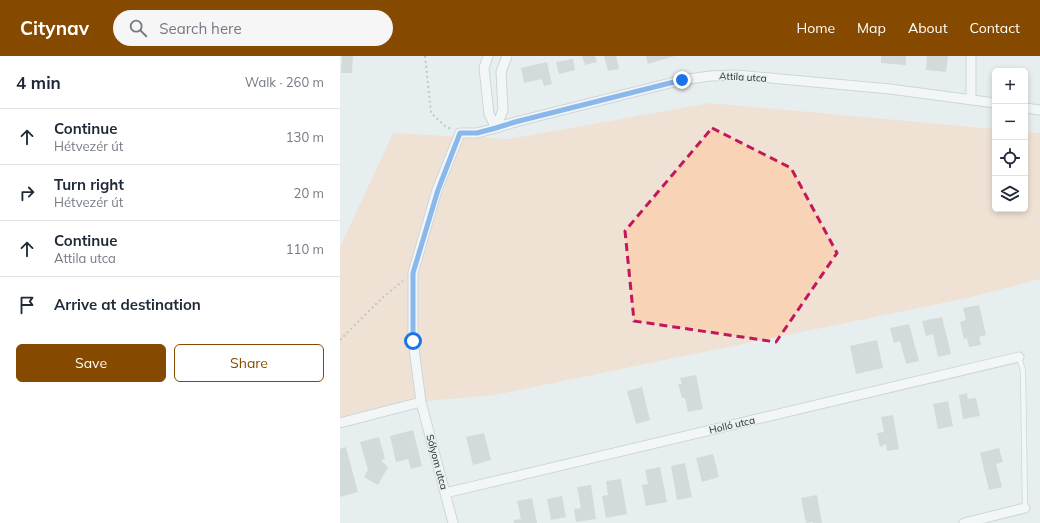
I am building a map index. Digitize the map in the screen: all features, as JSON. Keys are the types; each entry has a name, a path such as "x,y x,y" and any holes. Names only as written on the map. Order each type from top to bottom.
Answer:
{"street":[{"path":"488,56 484,68 489,114 496,128"},
{"path":"496,128 502,110 502,72 507,56"},
{"path":"971,56 971,100"},
{"name":"Attila utca","path":"460,133 477,133 682,80 710,76 737,75 890,89 992,103"},
{"path":"1028,108 1040,110"},
{"name":"Sólyom utca","path":"453,523 421,402 413,341 413,273 438,190 460,133"},
{"name":"Holló utca","path":"445,493 1019,357"},
{"path":"340,423 421,402"},
{"path":"964,523 1025,508"}],"lane":[{"path":"1019,357 1023,370 1025,508"}],"path":[{"path":"425,56 431,113 445,126 460,133"},
{"path":"340,340 382,298 413,273"}],"highlighted area":[{"path":"712,128 791,168 837,253 776,342 634,321 625,231"}],"shaded area":[{"path":"709,103 992,129 992,212 1028,212 1028,132 1040,133 1040,279 972,297 495,395 428,401 340,418 340,247 393,133 509,139"}],"building":[{"path":"342,56 353,56 352,73 341,73"},
{"path":"582,56 595,56 597,62 585,65"},
{"path":"604,56 616,56 619,69 608,71"},
{"path":"646,56 675,56 648,64"},
{"path":"881,56 906,56 906,65 881,63"},
{"path":"927,56 948,56 946,72 926,70"},
{"path":"573,59 575,70 559,74 556,62"},
{"path":"547,62 552,84 544,86 542,79 524,83 521,68"},
{"path":"979,305 986,335 979,337 981,345 969,347 967,338 964,339 960,322 966,320 963,308"},
{"path":"942,317 951,354 938,357 933,334 926,336 922,321"},
{"path":"909,324 919,361 906,364 900,341 894,343 890,328"},
{"path":"877,340 883,368 856,374 850,346"},
{"path":"696,375 703,409 688,412 685,398 682,398 678,384 682,384 680,378"},
{"path":"642,387 650,420 636,424 627,391"},
{"path":"967,393 968,399 976,398 980,416 963,419 959,395"},
{"path":"948,401 953,426 938,429 933,404"},
{"path":"893,415 899,449 887,451 886,444 880,447 877,433 884,432 881,417"},
{"path":"413,430 422,466 411,469 408,459 396,462 390,436"},
{"path":"484,433 491,460 473,465 466,437"},
{"path":"379,437 385,459 381,460 388,467 378,485 364,477 368,470 360,442"},
{"path":"346,447 358,492 340,497 340,449"},
{"path":"999,448 1003,462 996,464 1002,487 989,490 980,453"},
{"path":"713,454 719,477 702,482 696,458"},
{"path":"685,463 692,497 677,500 671,466"},
{"path":"660,467 667,502 646,506 642,485 648,484 645,470"},
{"path":"621,479 627,514 606,518 602,496 608,495 606,481"},
{"path":"591,485 596,519 576,522 574,509 581,508 577,487"},
{"path":"817,495 822,523 806,523 801,498"},
{"path":"562,496 566,517 551,520 547,499"},
{"path":"532,498 537,523 514,523 514,520 521,519 517,501"}],"route":[{"path":"413,341 413,273 438,190 460,133 477,133 682,80"}]}
